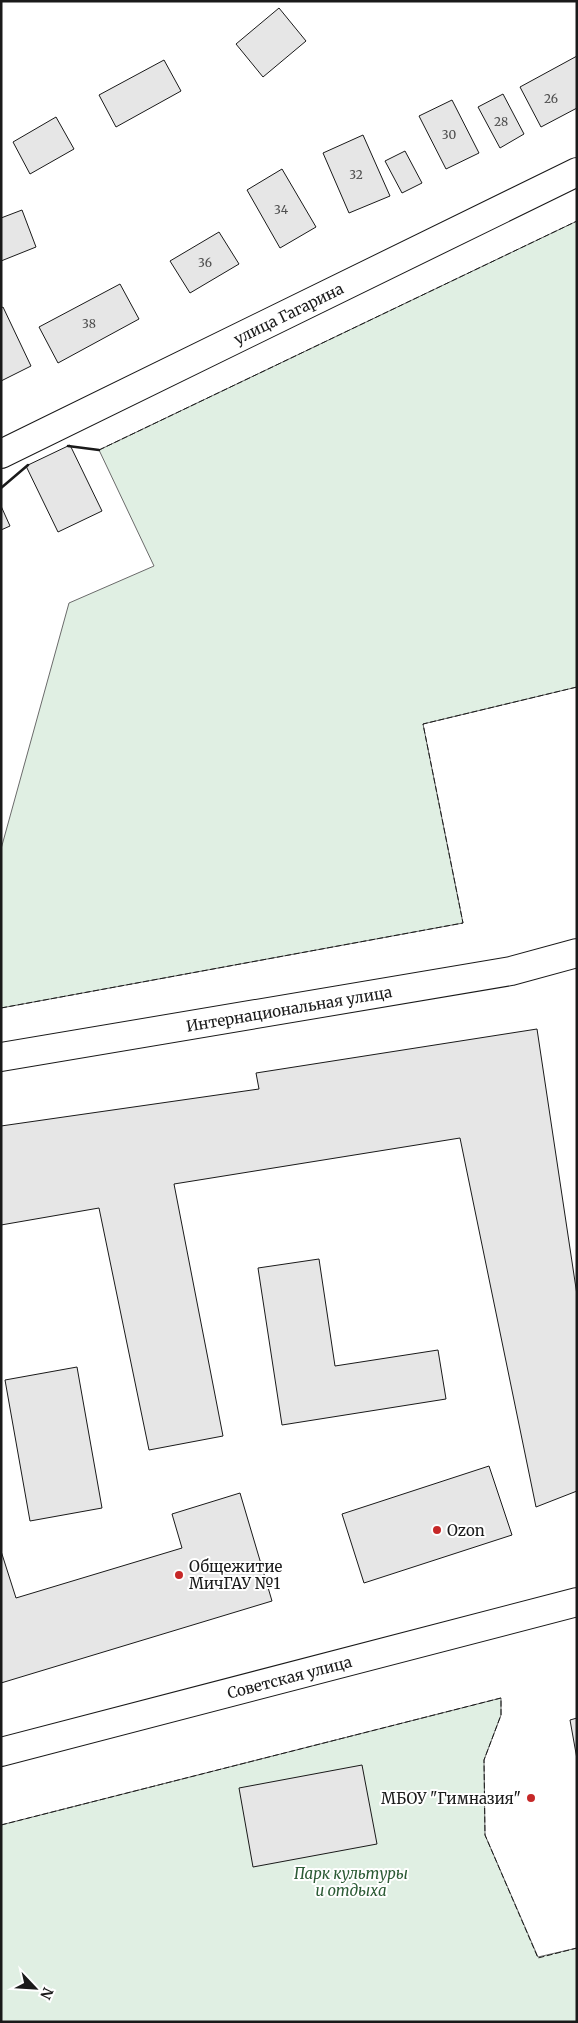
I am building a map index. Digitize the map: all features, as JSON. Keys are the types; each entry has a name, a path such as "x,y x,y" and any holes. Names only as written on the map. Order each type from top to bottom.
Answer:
{"main road":[{"name":"улица Гагарина","path":"1,454 577,172"},
{"name":"Интернациональная улица","path":"1,1057 511,971 577,953"},
{"name":"Советская улица","path":"1,1752 577,1602"}],"green space":[{"path":"577,221 577,687 423,724 463,923 1,1008 1,849 69,603 154,566 99,450"},
{"name":"Парк культуры и отдыха","path":"501,1698 501,1715 484,1760 485,1835 538,1957 577,1948 577,2022 1,2022 1,1825"}],"building":[{"path":"279,8 306,41 263,77 236,44"},
{"path":"577,56 577,108 541,127 520,87"},
{"path":"164,60 181,91 116,127 99,95"},
{"path":"503,94 524,134 500,148 478,107"},
{"path":"452,100 479,153 446,169 419,116"},
{"path":"56,117 74,149 30,174 13,142"},
{"path":"363,135 390,196 349,213 323,153"},
{"path":"405,151 422,183 402,193 385,161"},
{"path":"282,169 316,227 280,248 247,190"},
{"path":"22,210 36,247 1,261 1,218"},
{"path":"219,232 239,264 190,293 170,261"},
{"path":"120,284 139,319 58,363 39,327"},
{"path":"3,307 31,366 1,381 1,308"},
{"path":"70,445 102,511 58,532 26,466"},
{"path":"1,506 10,526 1,530"},
{"path":"537,1029 577,1295 577,1491 536,1507 460,1138 174,1184 223,1436 149,1450 99,1208 1,1225 1,1126 259,1089 256,1073"},
{"path":"319,1259 335,1366 438,1350 446,1399 282,1425 258,1268"},
{"path":"77,1367 102,1508 30,1521 5,1380"},
{"path":"489,1466 512,1535 364,1583 342,1514"},
{"name":"Общежитие МичГАУ №1","path":"240,1493 272,1601 1,1683 1,1551 16,1598 182,1548 172,1514"},
{"path":"577,1718 577,1759 570,1720"},
{"path":"362,1765 377,1844 253,1867 239,1788"}],"fence":[{"path":"99,450 577,221"},
{"path":"1,1008 463,923 423,724 577,687"},
{"path":"1,1825 501,1698 501,1715 484,1760 485,1835 538,1958 577,1948"}],"wall":[{"path":"68,446 99,450"},
{"path":"1,488 28,465"}],"place":[{"name":"Ozon","path":"437,1530"},
{"name":"Общежитие МичГАУ №1","path":"179,1575"},
{"name":"МБОУ \"Гимназия\"","path":"531,1798"}]}
